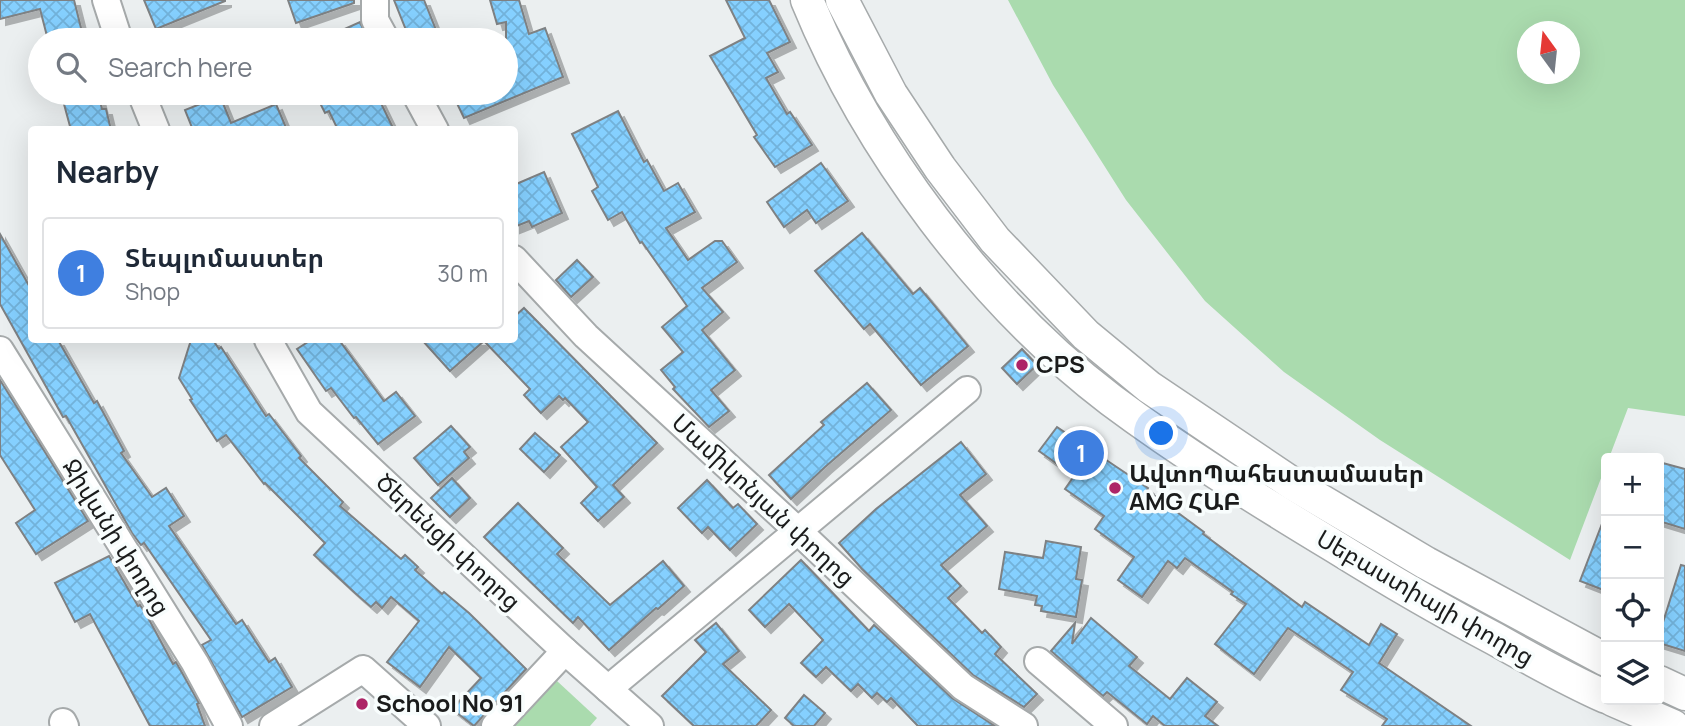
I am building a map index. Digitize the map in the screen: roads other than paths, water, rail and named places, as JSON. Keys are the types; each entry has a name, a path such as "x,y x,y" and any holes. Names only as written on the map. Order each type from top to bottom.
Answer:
{"main road":[{"name":"Սեբաստիայի փողոց","path":"807,0 822,38 883,147 934,221 1018,320 1110,399 1223,478 1406,590 1572,682 1601,695"},
{"name":"Սեբաստիայի փողոց","path":"842,0 891,94 940,168 995,240 1086,335 1149,387 1293,484 1426,563 1601,657"},
{"path":"1664,684 1685,694"},
{"path":"1625,705 1673,726"}],"street":[{"path":"106,0 115,28"},
{"path":"375,0 375,20 379,28"},
{"path":"146,105 154,126"},
{"path":"421,105 433,126"},
{"name":"Մամիկոնյան փողոց","path":"518,263 586,337 963,687 1024,726"},
{"name":"Ծերենցի փողոց","path":"270,343 309,412 565,651 650,726"},
{"name":"Ջիվանի փողոց","path":"0,350 195,663 229,726"},
{"path":"608,689 967,390"},
{"path":"495,726 565,651"},
{"path":"1038,661 1114,726"},
{"path":"273,726 363,668 427,726"}],"place":[{"name":"CPS","path":"1022,365"},
{"name":"Տեպլոմաստեր","path":"1081,453"},
{"name":"ԱվտոՊահեստամասեր AMG ՀԱԲ","path":"1115,488"},
{"name":"School No 91","path":"362,704"}]}
